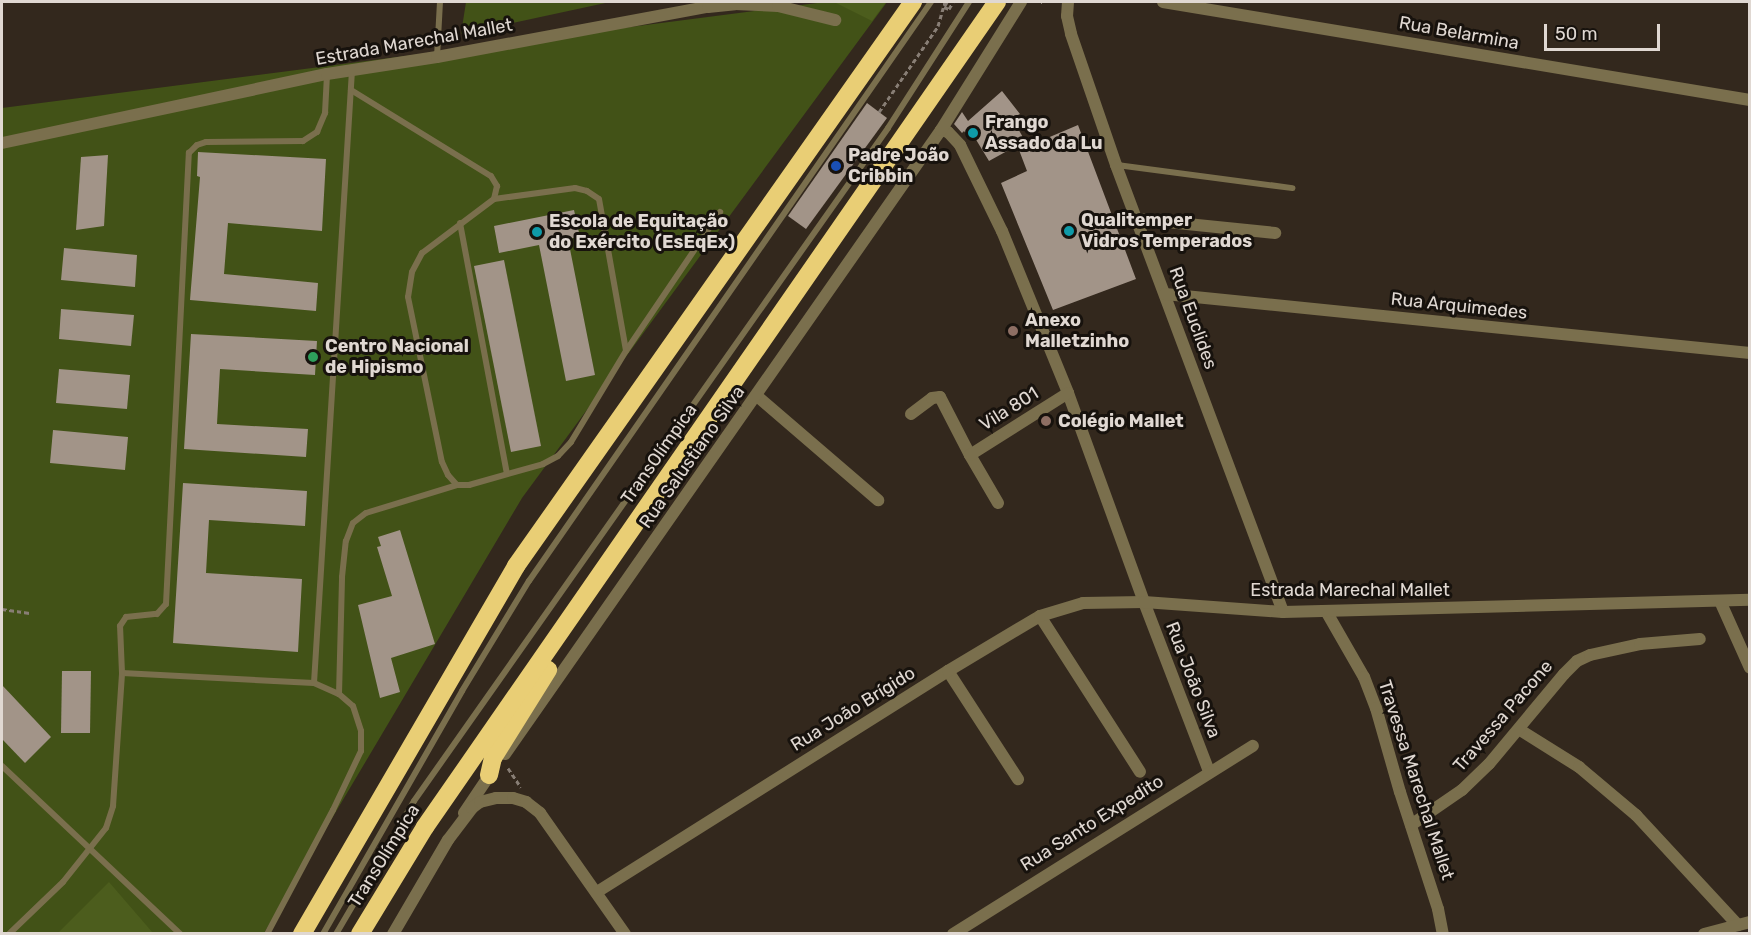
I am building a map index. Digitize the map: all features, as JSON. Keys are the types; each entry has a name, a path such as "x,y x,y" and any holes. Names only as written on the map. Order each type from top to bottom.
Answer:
{"highway":[{"name":"TransOlímpica","path":"302,933 516,566 913,2"},
{"name":"TransOlímpica","path":"360,933 425,827 715,412 997,2"},
{"path":"489,775 493,758 545,674 687,464 715,412"}],"street":[{"name":"Rua Salustiano Silva","path":"393,933 447,840 489,775 757,396 941,130 1021,2"},
{"name":"Rua Euclides","path":"1068,2 1067,16 1071,34 1116,165 1283,612"},
{"name":"Rua Belarmina","path":"1163,2 1749,100"},
{"name":"Estrada Marechal Mallet","path":"2,143 327,74 437,57 717,6 778,6 835,20"},
{"path":"941,130 948,132 960,145 1002,231 1068,393 1144,602"},
{"path":"1138,219 1275,233"},
{"name":"Rua Arquimedes","path":"1165,294 1749,353"},
{"name":"Vila 801","path":"970,455 1068,393"},
{"path":"757,396 878,501"},
{"name":"Vila 801","path":"911,414 932,398 940,397 998,503"},
{"name":"Estrada Marechal Mallet","path":"1144,602 1283,612 1749,600"},
{"path":"1720,601 1749,668"},
{"name":"Rua João Brígido","path":"597,892 948,670 1040,616 1083,603 1144,602"},
{"name":"Rua João Silva","path":"1144,602 1209,771"},
{"name":"Travessa Marechal Mallet","path":"1326,611 1364,677 1386,737 1400,792 1438,909 1443,933"},
{"path":"1040,616 1140,772"},
{"name":"Travessa Pacone","path":"1412,825 1462,790 1489,764 1577,661 1590,655 1640,644 1700,639"},
{"path":"948,670 1018,779"},
{"path":"1520,730 1579,767 1636,815 1744,924"},
{"name":"Rua Santo Expedito","path":"952,933 1209,771 1253,746"},
{"path":"447,840 480,802 513,798 526,802 540,813 625,933"},
{"path":"1704,933 1744,924"}],"lane":[{"path":"437,57 440,2"},
{"name":"TransOlímpica","path":"322,933 462,691 529,581 632,428 931,2"},
{"name":"TransOlímpica","path":"336,933 414,801 888,129 969,2"},
{"path":"314,683 352,70"},
{"path":"9,933 63,882 91,850 106,828 113,806 122,673 122,621 126,617 157,615 166,604 189,153 197,145 206,142 303,141 317,132 325,113 327,74"},
{"path":"351,90 491,177 497,186 494,199"},
{"path":"1116,165 1292,188"},
{"path":"458,485 448,475 442,462 408,297 412,272 422,254 460,223 494,199 575,188 587,191 599,199 626,351"},
{"path":"339,693 342,577 346,541 353,523 366,513 458,485 469,485 543,464 558,456 571,442 626,351 720,212"},
{"path":"460,223 507,474"},
{"path":"122,673 314,683 339,693 353,706 361,731 362,750 267,933"},
{"path":"2,766 180,933"}],"path":[{"path":"946,2 944,7 949,9 953,2"},
{"path":"879,112 933,35 946,2"},
{"path":"2,609 30,613"}],"green space":[{"path":"466,2 610,2 461,34"},
{"name":"Centro Nacional de Hipismo","path":"825,2 887,2 522,498 264,933 2,933 2,108"},
{"path":"834,2 886,2 872,21"},
{"path":"109,882 153,933 58,933"}],"building":[{"path":"1002,91 1020,114 1012,118 1025,141 989,161 975,138 970,140 964,131 962,133 954,124 962,112 968,121"},
{"name":"Padre João Cribbin","path":"867,103 887,118 806,229 788,216"},
{"name":"Qualitemper Vidros Temperados","path":"1078,125 1136,279 1053,310 1001,183 1027,171 1019,150"},
{"path":"198,152 326,159 322,231 228,223 224,274 318,283 316,311 190,300 200,177 197,176"},
{"path":"108,155 104,226 76,230 81,157"},
{"path":"574,210 580,237 568,239 595,375 566,381 539,245 499,253 494,226"},
{"path":"64,248 137,255 135,287 61,280"},
{"path":"504,260 541,446 511,452 474,266"},
{"path":"61,309 134,315 131,346 59,339"},
{"path":"191,334 317,341 315,375 220,369 217,424 308,429 306,457 184,449"},
{"path":"59,369 130,375 127,409 56,403"},
{"path":"53,430 128,437 125,470 50,463"},
{"path":"183,483 307,491 305,526 209,520 206,573 302,579 298,652 173,643"},
{"path":"400,530 435,644 391,658 400,692 380,698 358,605 392,596 377,547 381,546 378,537"},
{"path":"62,671 91,671 90,733 61,733"},
{"path":"2,685 51,737 25,763 2,739"}],"place":[{"name":"Frango Assado da Lu","path":"973,133"},
{"name":"Padre João Cribbin","path":"836,166"},
{"name":"Qualitemper Vidros Temperados","path":"1069,231"},
{"name":"Escola de Equitação do Exército (EsEqEx)","path":"537,232"},
{"name":"Anexo Malletzinho","path":"1013,331"},
{"name":"Centro Nacional de Hipismo","path":"313,357"},
{"name":"Colégio Mallet","path":"1046,421"}]}
